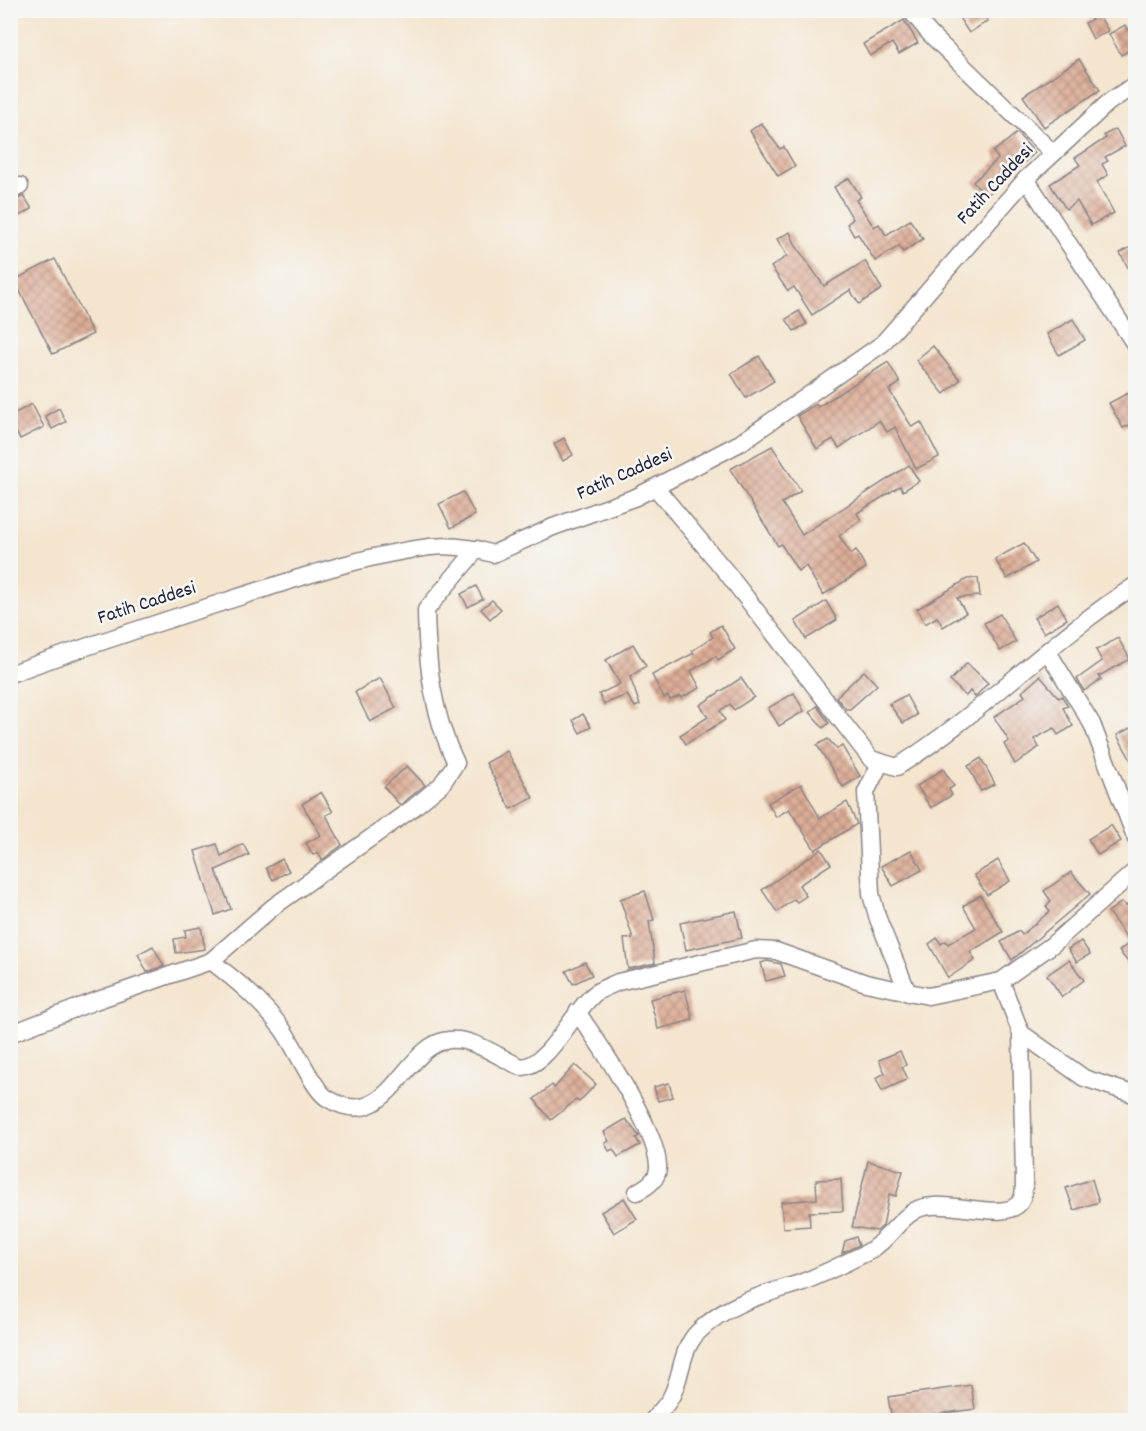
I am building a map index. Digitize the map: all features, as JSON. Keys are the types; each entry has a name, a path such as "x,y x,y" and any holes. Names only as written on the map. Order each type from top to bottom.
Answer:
{"street":[{"path":"910,10 930,34 1053,153"},
{"name":"Fatih Caddesi","path":"10,674 93,643 300,577 364,560 432,547 477,549 493,554 553,527 656,488 740,443 882,344 1026,179 1109,102 1136,84"},
{"path":"1026,179 1136,346"},
{"path":"656,488 727,573 871,759 897,767 926,748 1048,652 1099,608 1136,585"},
{"path":"10,1034 95,1001 211,961 273,907 413,808 441,784 456,763 444,738 427,663 426,610 477,549"},
{"path":"1048,652 1092,724 1136,838"},
{"path":"881,762 866,792 871,894 878,919 908,993"},
{"path":"211,961 249,990 282,1027 324,1097 347,1108 360,1108 375,1102 430,1049 447,1040 464,1040 521,1067 529,1067 545,1054 577,1012 597,992 618,982 756,950 776,951 866,983 928,996 1001,981 1052,945 1136,870"},
{"path":"653,1420 672,1395 684,1355 697,1334 718,1316 750,1297 802,1282 868,1251 883,1242 915,1210 940,1204 1004,1212 1014,1208 1022,1200 1024,1181 1020,1033 1001,981"},
{"path":"577,1012 628,1092 651,1140 659,1166 652,1183 637,1192"},
{"path":"1020,1033 1084,1078 1136,1095"}],"building":[{"path":"954,10 981,10 988,21 969,33"},
{"path":"1099,15 1108,31 1093,39 1085,23"},
{"path":"904,20 918,43 899,54 892,43 870,56 863,44"},
{"path":"1125,25 1127,30 1136,25 1136,47 1121,55 1109,34"},
{"path":"1079,59 1100,90 1044,127 1023,96"},
{"path":"761,123 780,149 784,147 795,166 778,176 750,131"},
{"path":"1116,129 1125,146 1105,157 1108,161 1102,164 1108,175 1097,182 1114,213 1091,225 1077,201 1066,209 1050,184 1080,165 1075,158 1106,138 1104,135"},
{"path":"1017,133 1035,153 986,196 973,182 998,159 993,152"},
{"path":"849,178 861,197 856,200 874,227 879,224 886,235 910,220 923,239 903,252 899,246 875,261 858,234 854,236 847,224 853,219 834,187"},
{"path":"24,196 32,209 10,221 10,203"},
{"path":"790,232 796,246 824,286 865,261 882,289 859,304 850,290 812,315 794,287 788,291 771,267 787,256 777,239"},
{"path":"1136,244 1136,282 1120,253"},
{"path":"55,259 93,334 53,354 14,280"},
{"path":"799,311 807,324 794,331 786,319"},
{"path":"1073,319 1085,340 1059,355 1047,334"},
{"path":"933,346 960,380 944,394 916,360"},
{"path":"759,356 774,381 746,398 731,374"},
{"path":"888,362 900,383 889,390 912,427 921,422 939,457 916,469 895,427 887,432 879,421 839,448 833,439 817,449 797,416 816,404 818,407"},
{"path":"1132,391 1136,398 1136,422 1123,428 1109,403"},
{"path":"32,404 44,427 20,439 10,422 10,416"},
{"path":"59,408 66,422 52,429 45,416"},
{"path":"564,438 573,455 563,461 554,444"},
{"path":"772,446 801,491 782,503 802,535 909,465 919,481 903,491 900,486 857,513 861,520 839,536 851,554 856,550 866,568 823,595 806,566 798,571 781,544 778,546 730,469"},
{"path":"463,492 475,515 451,528 439,504"},
{"path":"1024,543 1036,562 1007,579 995,559"},
{"path":"978,578 980,596 957,598 966,613 943,627 937,617 925,624 917,609 967,579"},
{"path":"476,586 483,599 468,607 461,594"},
{"path":"492,600 501,609 490,619 481,609"},
{"path":"826,601 837,620 806,639 795,621"},
{"path":"1058,603 1067,619 1044,633 1034,618"},
{"path":"1000,614 1016,642 1000,651 984,623"},
{"path":"721,625 735,649 718,660 716,656 691,671 700,688 681,698 680,696 670,700 668,696 664,698 652,675 694,653 692,651 713,637 710,632"},
{"path":"1118,638 1130,659 1099,676 1101,679 1084,691 1077,679 1102,661 1096,650"},
{"path":"633,644 646,666 630,677 640,705 635,707 627,695 604,704 599,694 620,684 606,660"},
{"path":"967,663 988,683 975,697 970,691 966,696 950,681"},
{"path":"864,671 877,685 850,709 846,709 836,697"},
{"path":"1040,676 1059,698 1062,696 1068,706 1063,708 1073,726 1058,735 1054,728 1034,739 1039,747 1015,764 1004,744 1009,741 994,717 1025,696 1022,692"},
{"path":"380,678 396,708 370,722 355,692"},
{"path":"741,678 754,697 734,710 730,704 720,711 725,720 686,744 680,735 708,717 700,705"},
{"path":"794,693 804,711 779,726 768,708"},
{"path":"906,695 917,715 903,723 889,704"},
{"path":"817,706 829,723 823,728 810,712"},
{"path":"583,714 591,727 580,733 573,720"},
{"path":"1136,725 1136,769 1117,735"},
{"path":"828,739 837,749 842,746 860,776 843,787 817,745"},
{"path":"507,751 533,798 511,809 486,763"},
{"path":"981,758 995,784 981,791 968,766"},
{"path":"407,766 425,785 400,805 384,787"},
{"path":"943,769 954,786 949,789 952,795 931,808 917,786"},
{"path":"801,784 820,818 847,802 857,824 815,850 789,809 776,817 768,803"},
{"path":"321,792 333,812 326,815 342,845 322,860 318,852 313,855 306,843 321,835 302,804"},
{"path":"1111,825 1121,841 1098,855 1088,839"},
{"path":"217,844 221,856 243,844 249,855 216,870 231,909 215,915 195,851"},
{"path":"821,849 831,864 799,885 806,896 797,902 794,899 777,912 762,890"},
{"path":"911,850 922,870 893,886 881,866"},
{"path":"282,859 289,871 273,880 266,868"},
{"path":"998,860 1010,881 987,895 974,875"},
{"path":"1071,872 1090,894 1012,960 1001,942 1019,931 1022,935 1050,911 1046,906 1051,901 1044,891"},
{"path":"645,891 654,920 649,921 655,963 628,969 624,939 633,938 620,899"},
{"path":"980,895 1003,932 970,952 975,960 948,978 929,944 937,938 941,944 946,941 948,944 976,928 963,906"},
{"path":"1136,900 1136,972 1119,951 1130,942 1108,912 1122,902 1126,906"},
{"path":"736,911 742,938 686,950 680,923"},
{"path":"201,927 205,949 176,953 174,939 186,937 185,930"},
{"path":"1081,941 1090,954 1077,962 1068,949"},
{"path":"153,946 164,966 147,972 138,954"},
{"path":"1069,960 1084,980 1062,997 1047,975"},
{"path":"767,961 781,964 785,976 766,981 761,963"},
{"path":"585,962 592,975 573,984 566,971"},
{"path":"685,990 693,1020 658,1029 650,999"},
{"path":"900,1051 906,1065 902,1067 908,1079 882,1091 876,1078 885,1073 879,1060"},
{"path":"575,1065 596,1084 579,1102 576,1100 551,1120 534,1099 552,1085 554,1088"},
{"path":"669,1083 673,1097 658,1101 654,1087"},
{"path":"626,1119 639,1136 636,1138 640,1145 618,1157 613,1149 609,1151 605,1143 609,1141 604,1132"},
{"path":"868,1161 903,1171 896,1196 889,1194 883,1226 877,1231 852,1227"},
{"path":"841,1179 843,1211 809,1212 810,1226 783,1228 781,1202 817,1199 816,1180"},
{"path":"1092,1179 1099,1202 1074,1210 1066,1188"},
{"path":"624,1198 637,1219 614,1233 601,1212"},
{"path":"856,1237 859,1245 842,1253 845,1241"},
{"path":"971,1385 975,1409 892,1420 888,1397"}]}
